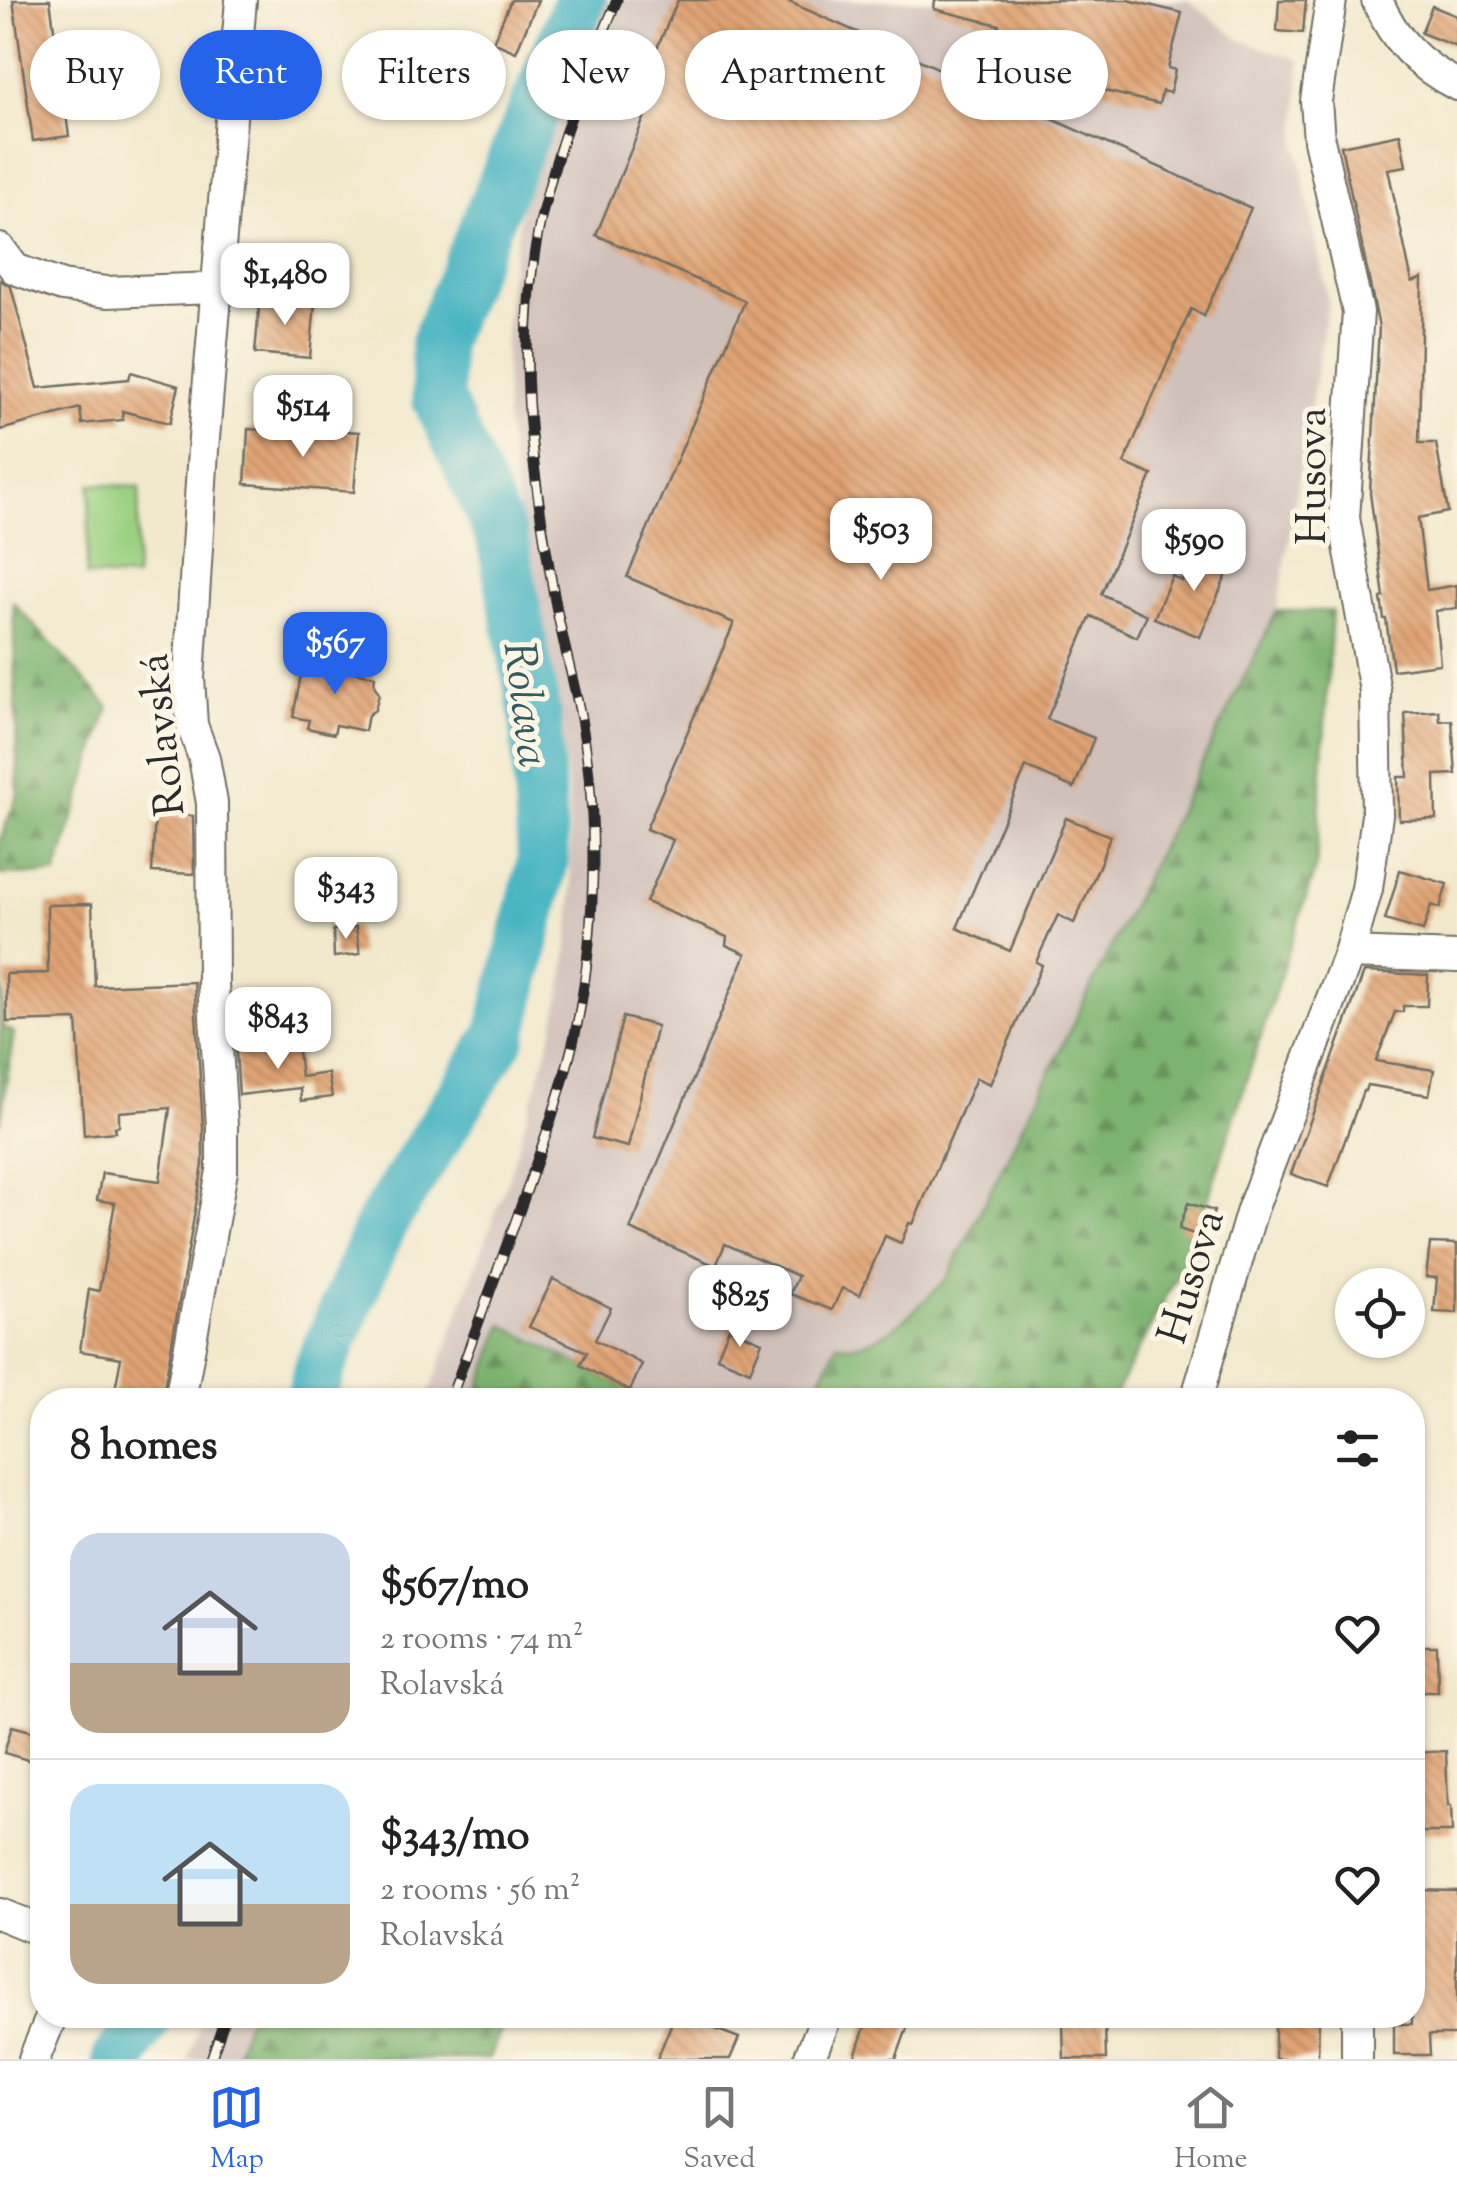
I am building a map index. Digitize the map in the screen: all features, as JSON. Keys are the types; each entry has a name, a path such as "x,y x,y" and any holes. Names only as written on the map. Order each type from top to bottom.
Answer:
{"street":[{"name":"Rolavská","path":"182,1388 222,1170 213,984 212,803 204,758 192,725 189,678 202,450 242,0"},
{"name":"Husova","path":"1200,1388 1252,1210 1349,953 1367,890 1377,814 1375,692 1344,518 1358,312 1319,140 1316,101 1331,0"},
{"path":"1377,0 1400,43 1431,71 1457,85"},
{"path":"0,249 16,269 62,286 107,292 216,288"},
{"path":"1349,953 1457,957"},
{"path":"0,1914 30,1926"},
{"path":"34,2059 47,2028"},
{"path":"809,2059 822,2028"},
{"path":"1356,2059 1357,2028"}],"shaded area":[{"path":"593,0 1188,0 1240,40 1300,60 1297,145 1328,302 1277,611 947,1279 888,1332 850,1347 837,1344 817,1388 624,1388 504,1325 480,1388 431,1388 509,1176 553,1030 565,973 572,904 568,791 559,721 533,603 506,419 509,285 522,203 545,120 665,120 665,30 581,30"},
{"path":"199,2028 245,2028 234,2059 188,2059"}],"green space":[{"path":"91,484 140,487 135,578 86,576"},
{"path":"13,602 109,707 56,874 0,875 0,839 18,795"},
{"path":"1277,611 1332,611 1316,866 1193,1245 1118,1388 817,1388 837,1344 853,1345 883,1335 947,1279"},
{"path":"0,905 3,1028 14,1032 0,1125"},
{"path":"503,1325 624,1388 479,1388"},
{"path":"245,2028 501,2028 489,2059 234,2059"}],"building":[{"path":"13,0 50,0 54,30 30,30 30,120"},
{"path":"511,0 538,0 516,52 506,48 506,30 498,30"},
{"path":"678,0 785,0 852,30 685,30 685,120 921,120 921,61 941,70 941,120 1054,120 1251,208 1204,316 1191,309 1124,463 1152,475 1101,594 1147,615 1137,637 1091,616 1047,719 1094,738 1074,788 1026,767 957,928 1010,951 1066,818 1110,836 1100,864 1074,923 1058,915 1036,962 1042,965 990,1084 976,1078 913,1224 909,1223 901,1243 885,1236 860,1295 842,1288 832,1310 790,1294 798,1276 725,1244 716,1266 630,1229 746,954 726,945 727,937 646,902 673,840 646,829 734,623 627,577 745,301 596,235 643,120 665,120 665,30"},
{"path":"935,0 1128,0 1182,13 1168,68 1175,70 1170,93 1162,91 1159,104 1108,92 1108,30 998,30 999,25 934,9"},
{"path":"1279,0 1306,0 1303,33 1277,31"},
{"path":"1432,6 1457,16 1457,47 1421,33"},
{"path":"30,120 67,120 69,136 33,141"},
{"path":"1400,134 1406,166 1388,169 1412,282 1422,278 1419,443 1436,443 1448,512 1418,518 1427,590 1457,585 1457,608 1435,611 1440,664 1393,670 1370,493 1379,327 1341,146"},
{"path":"0,280 11,287 38,388 129,379 131,372 179,386 170,423 122,411 123,420 82,424 80,408 0,430"},
{"path":"260,298 315,303 310,358 255,353"},
{"path":"248,429 320,434 321,429 359,432 354,492 245,484"},
{"path":"1197,550 1232,562 1200,637 1154,618 1172,576 1182,581"},
{"path":"336,656 348,658 353,672 375,676 379,694 365,731 336,725 334,734 307,728 309,720 293,717 303,664 326,668"},
{"path":"1439,711 1440,721 1452,720 1456,774 1435,775 1436,819 1399,820 1398,777 1408,777 1405,713"},
{"path":"155,814 193,816 194,874 152,872"},
{"path":"1400,870 1447,884 1440,908 1431,905 1423,931 1385,920"},
{"path":"92,904 95,986 194,982 203,1165 164,1388 115,1388 121,1358 80,1351 89,1289 99,1291 115,1203 97,1200 102,1173 160,1181 170,1108 119,1112 116,1132 84,1135 77,1020 7,1022 6,974 48,973 47,905"},
{"path":"356,927 360,954 334,957 333,930"},
{"path":"1364,972 1428,975 1427,1006 1403,1006 1403,1012 1395,1012 1376,1061 1434,1070 1429,1095 1367,1085 1328,1187 1291,1174"},
{"path":"623,1017 657,1026 628,1147 592,1138"},
{"path":"297,1042 301,1077 328,1073 332,1097 301,1101 300,1088 239,1095 236,1050"},
{"path":"1188,1203 1214,1211 1205,1238 1179,1229"},
{"path":"1430,1243 1457,1244 1457,1313 1434,1312 1437,1278 1426,1277"},
{"path":"553,1279 611,1308 595,1340 642,1364 631,1388 580,1365 587,1352 529,1327"},
{"path":"729,1328 762,1342 750,1371 717,1357"},
{"path":"1425,1646 1437,1646 1438,1692 1425,1692"},
{"path":"12,1726 30,1731 30,1761 4,1753"},
{"path":"1446,1751 1452,1832 1425,1832 1425,1752"},
{"path":"1425,1890 1457,1891 1457,2035 1429,2035 1430,2055 1394,2055 1394,2028 1425,2028"},
{"path":"670,2028 713,2028 739,2038 730,2059 657,2059"},
{"path":"865,2028 907,2028 896,2059 854,2059"},
{"path":"1063,2028 1105,2028 1106,2059 1064,2059"},
{"path":"1275,2028 1319,2028 1318,2059 1275,2059"}],"waterway":[{"name":"Rolava","path":"314,1388 381,1224 501,1035 543,860 535,716 502,538 438,399 436,343 580,0"},
{"name":"Rolava","path":"118,2059 139,2028"}],"railway":[{"path":"454,1388 554,1111 573,1043 585,974 593,879 590,784 538,498 527,352 534,255 544,206 567,127 617,0"},
{"path":"211,2059 222,2028"}]}
